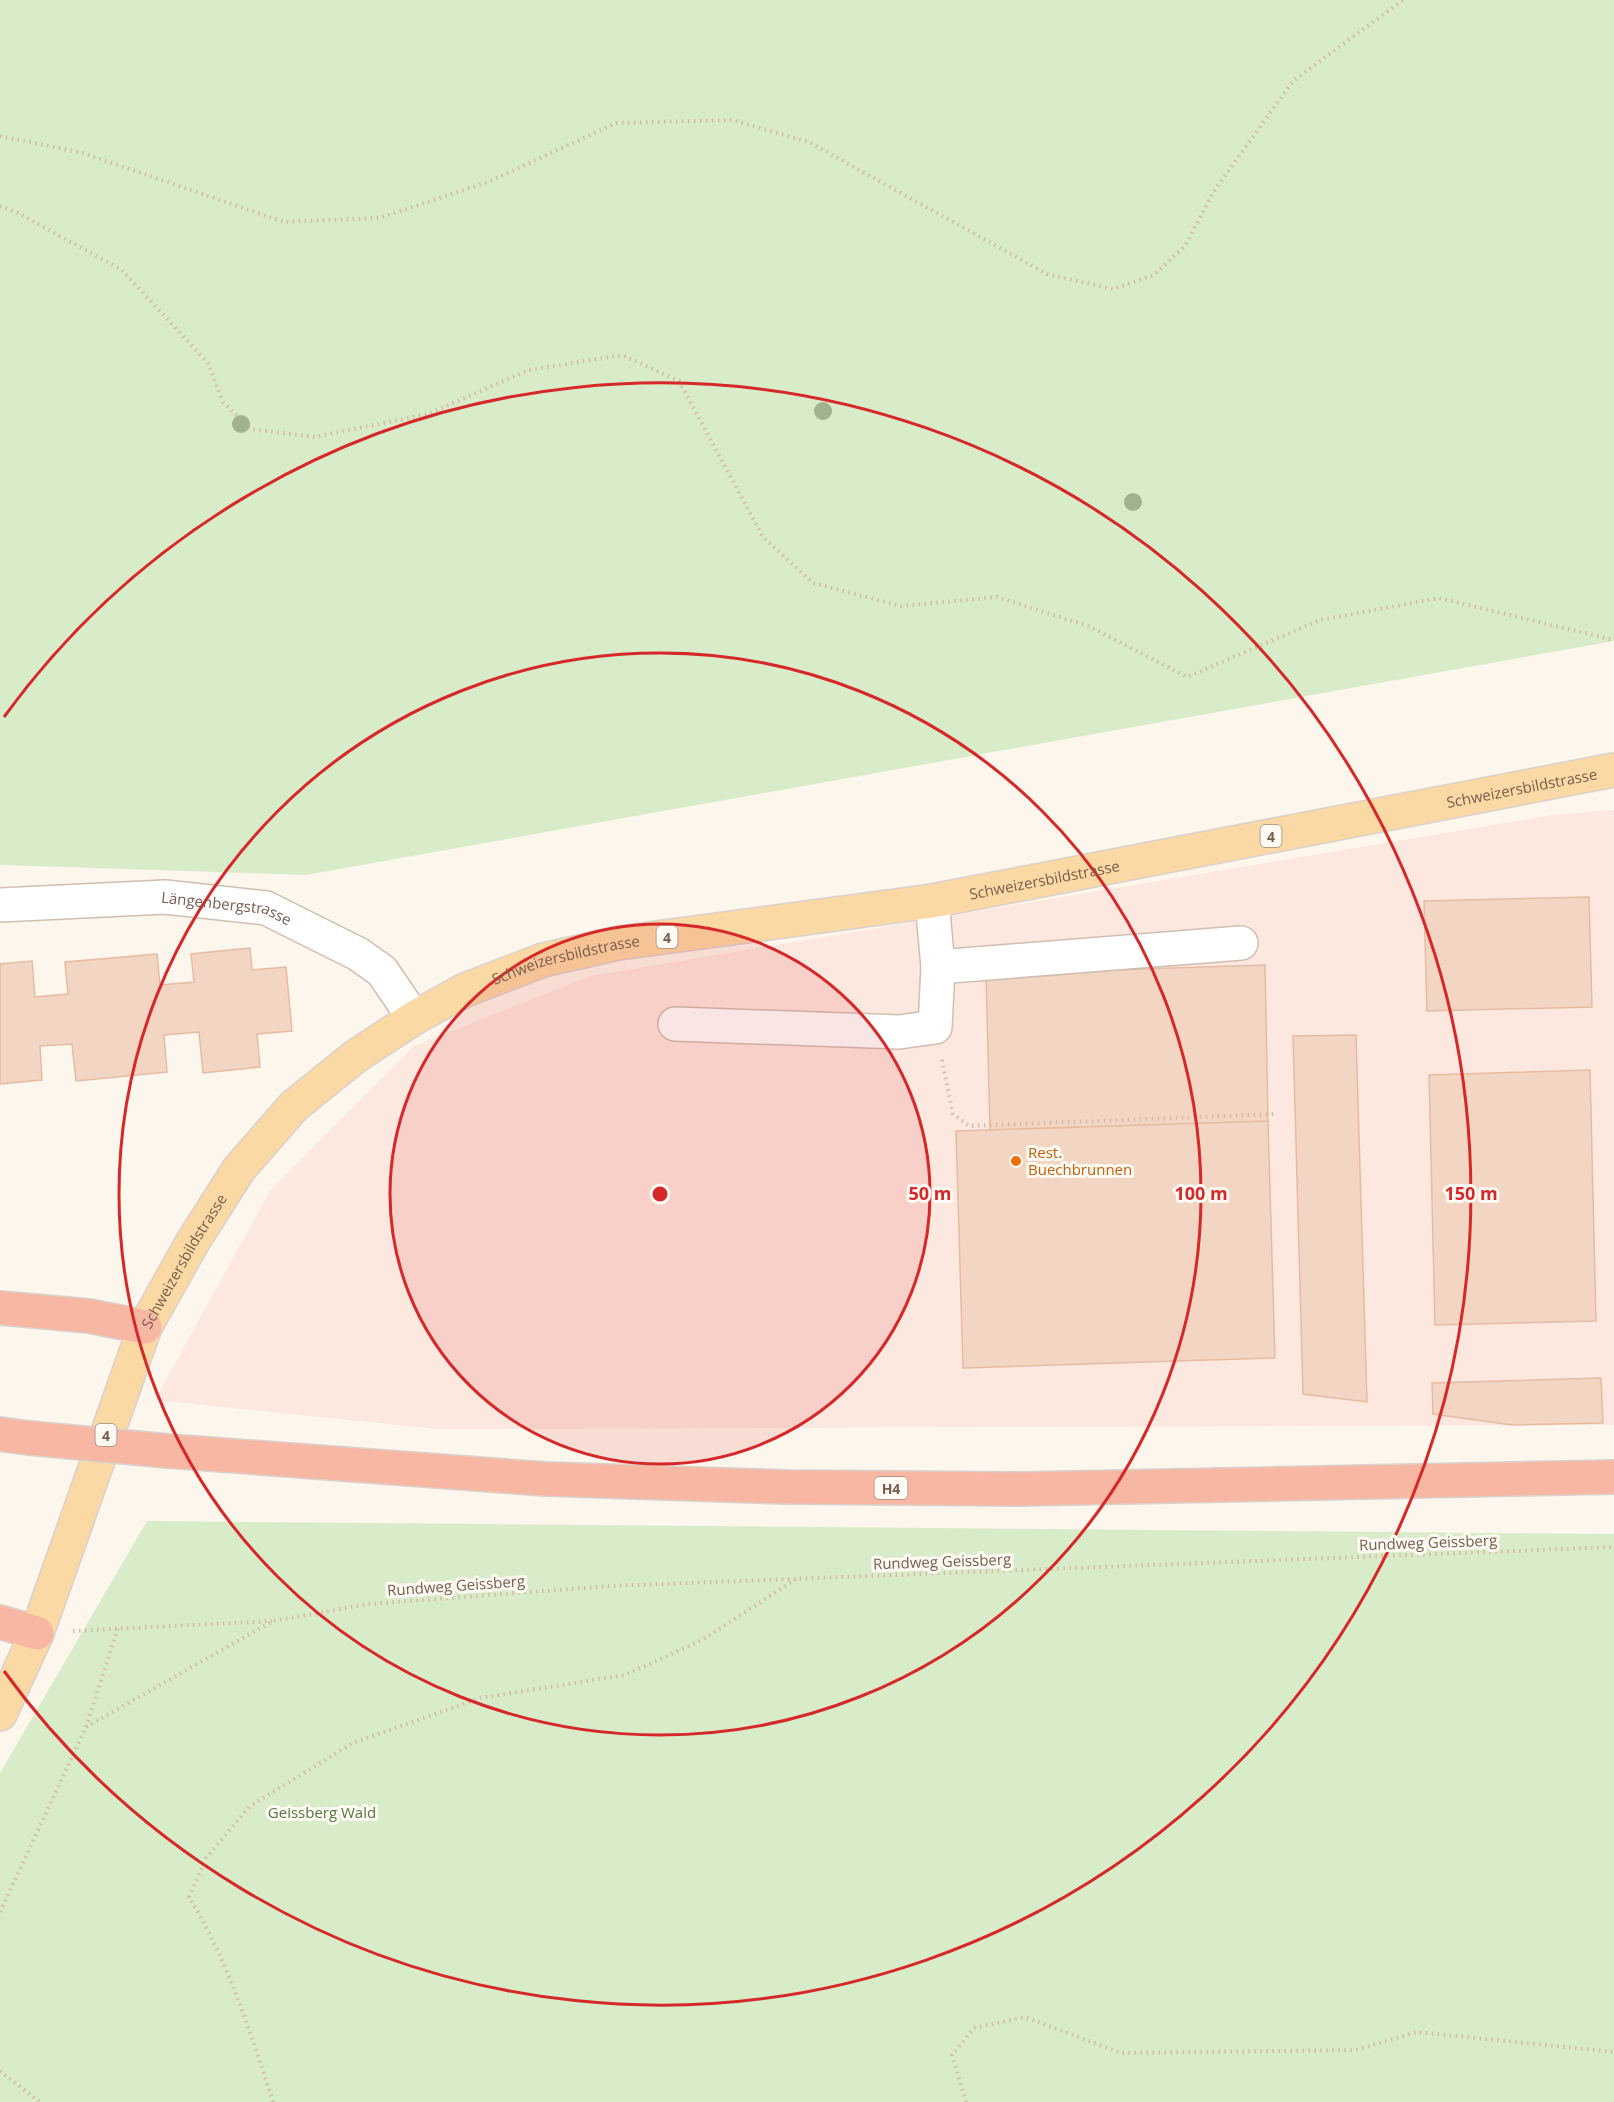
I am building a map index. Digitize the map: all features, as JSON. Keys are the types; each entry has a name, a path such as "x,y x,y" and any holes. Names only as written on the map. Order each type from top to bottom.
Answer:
{"highway":[{"path":"0,1308 88,1316 145,1327"},
{"name":"H4","path":"14,1436 168,1451 545,1479 788,1487 1020,1489 1614,1477"},
{"path":"0,1622 37,1633"}],"main road":[{"name":"Schweizersbildstrasse","path":"0,1714 37,1633 145,1327 192,1243 240,1169 294,1106 356,1056 414,1018 465,990 543,960 619,943 932,901 1614,770"}],"street":[{"name":"Längenbergstrasse","path":"0,905 165,897 266,908 358,954 382,971 414,1018"},
{"path":"675,1024 899,1032 935,1027 938,967 932,901"},
{"path":"938,967 1241,943"}],"path":[{"path":"0,136 83,153 284,222 379,218 488,182 616,123 732,120 809,142 1047,274 1113,289 1154,275 1185,246 1214,191 1293,81 1403,0"},
{"path":"0,206 18,213 122,270 208,363 223,402 250,429 315,437 428,414 529,370 622,355 679,381 763,537 813,583 901,606 997,597 1088,627 1187,677 1320,620 1440,598 1614,639"},
{"path":"935,1027 954,1114 969,1126 1276,1114"},
{"name":"Rundweg Geissberg","path":"37,1633 273,1621 368,1604 611,1586 1614,1547"},
{"path":"273,2102 237,1994 207,1928 189,1897 206,1858 250,1806 353,1743 480,1698 625,1675 702,1640 797,1579"},
{"name":"Rundweg Geissberg","path":"86,1727 273,1621"},
{"path":"0,1912 86,1727 118,1628"},
{"path":"966,2102 952,2055 974,2028 1025,2017 1121,2053 1356,2050 1417,2032 1614,2052"},
{"path":"0,2071 40,2102"}],"shaded area":[{"path":"1614,810 1614,1425 437,1429 155,1400 270,1191 414,1046 591,976 1553,815"}],"green space":[{"path":"0,0 1614,0 1614,641 306,875 0,865"},
{"name":"Geissberg Wald","path":"147,1521 1614,1534 1614,2102 0,2102 0,1773"}],"building":[{"path":"1589,897 1592,1007 1427,1011 1424,901"},
{"path":"250,948 252,970 286,967 292,1031 257,1034 260,1067 203,1073 199,1032 164,1035 167,1072 76,1081 72,1044 40,1046 42,1080 0,1084 0,964 32,961 35,997 68,994 65,962 157,954 160,985 194,982 191,954"},
{"path":"1265,965 1268,1121 990,1130 986,974"},
{"path":"1356,1035 1367,1402 1303,1394 1293,1036"},
{"path":"1590,1070 1596,1321 1435,1325 1429,1075"},
{"path":"1268,1121 1275,1358 963,1368 956,1131"},
{"path":"1601,1378 1603,1423 1512,1425 1433,1414 1432,1383"}],"place":[{"name":"Rest. Buechbrunnen","path":"1016,1161"}]}
